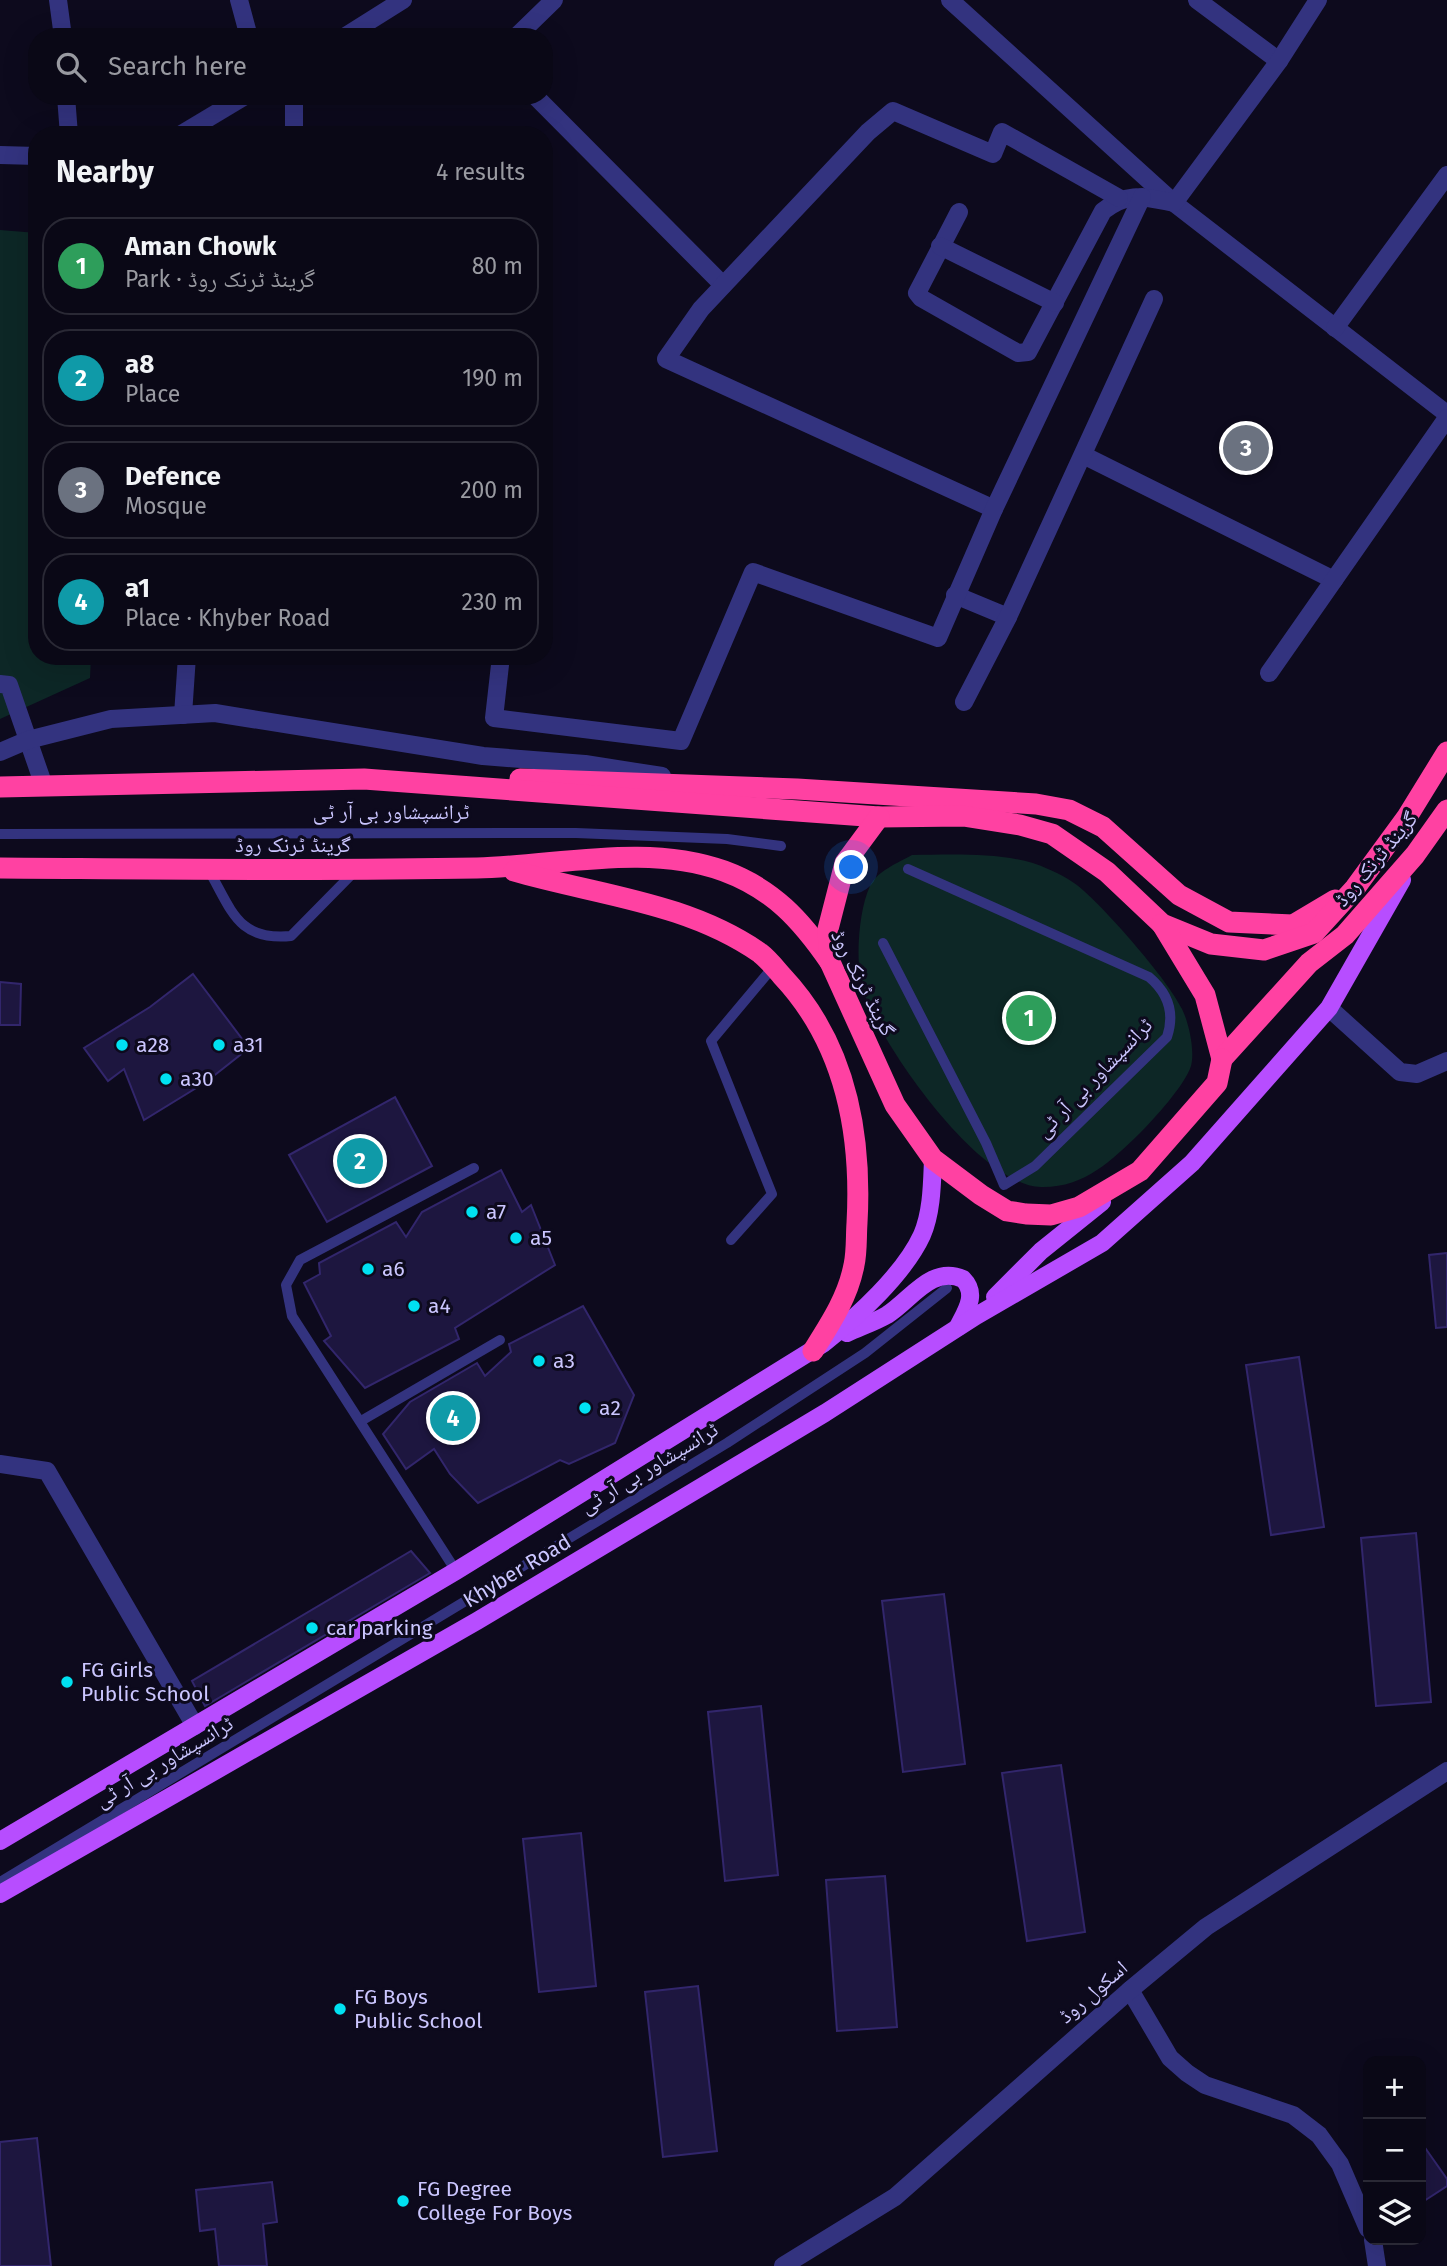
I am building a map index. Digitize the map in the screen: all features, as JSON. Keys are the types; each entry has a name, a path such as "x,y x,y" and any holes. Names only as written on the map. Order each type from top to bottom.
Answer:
{"highway":[{"name":"گرینڈ ٹرنک روڈ","path":"0,787 364,779 879,817 963,816 1020,825 1052,834 1107,872 1162,923 1211,944 1264,950 1314,933 1355,888 1407,817 1447,752"},
{"path":"364,779 429,775 725,787 1036,804 1069,810 1103,827 1179,895 1229,922 1293,925 1355,888"},
{"name":"گرینڈ ٹرنک روڈ","path":"0,868 356,870 503,867 605,858 656,860 702,865 725,871 765,890 784,904 808,931 830,962 895,1105 933,1159 1007,1211 1051,1215 1079,1207 1140,1171 1216,1083 1222,1059 1247,1028 1309,963 1345,935 1415,855 1447,810"},
{"path":"830,962 828,929 845,863 879,817"},
{"path":"503,867 634,899 722,931 762,954 806,1002 832,1051 844,1081 854,1130 859,1186 854,1265 835,1316 818,1347"},
{"path":"1162,923 1205,995 1222,1059"}],"main road":[{"path":"976,1316 1102,1243 1192,1163 1329,1008 1415,855"},
{"path":"818,1347 866,1309 922,1234 930,1199 933,1159"},
{"path":"976,1316 1041,1251 1140,1171"},
{"path":"818,1347 887,1315 936,1277 947,1275 962,1279 971,1293 970,1303 958,1327"},
{"name":"Khyber Road","path":"0,1894 477,1621 825,1413 976,1316"},
{"name":"Khyber Road","path":"0,1841 456,1571 818,1347"}],"street":[{"path":"58,0 62,28"},
{"path":"239,0 247,28"},
{"path":"358,28 403,0"},
{"path":"525,28 554,0"},
{"path":"950,0 1174,203 1447,416 1269,673"},
{"path":"1197,0 1279,61"},
{"path":"1174,203 1279,61 1318,0"},
{"path":"67,105 68,126"},
{"path":"195,126 230,105"},
{"path":"294,105 294,126"},
{"path":"544,105 723,285"},
{"path":"994,509 666,359 701,309 868,132 893,111 993,154 1002,132 1119,198 1142,197 1174,203"},
{"path":"0,155 28,156"},
{"path":"1335,328 1447,176"},
{"path":"500,665 494,718 681,741 752,572 938,638 994,509 1142,197"},
{"path":"959,212 917,293 921,298 1018,353 1028,352 1034,343 1103,211 1119,198"},
{"path":"940,246 1055,303"},
{"path":"964,702 1008,617 1154,299"},
{"path":"1083,456 1334,580"},
{"path":"955,595 1008,617"},
{"path":"183,715 186,665"},
{"path":"0,684 9,685 44,786"},
{"path":"0,752 28,740 111,719 215,713 483,756 585,764 725,787"},
{"path":"1329,1008 1400,1072 1417,1074 1447,1061"},
{"path":"0,1464 47,1471 195,1726"},
{"name":"اسکول روڈ","path":"783,2266 895,2197 1130,1990 1206,1927 1447,1771"},
{"path":"1130,1990 1170,2058 1187,2073 1205,2085 1293,2115 1319,2135 1340,2164 1363,2217"},
{"path":"1374,2245 1377,2266"}],"lane":[{"name":"ٹرانسپشاور بی آر ٹی","path":"0,834 576,832 727,839 781,846"},
{"path":"208,869 240,923 268,938 292,936 356,870"},
{"name":"ٹرانسپشاور بی آر ٹی","path":"883,943 986,1143 1003,1185 1035,1166 1167,1037 1171,1016 1167,999 1160,986 1149,977 908,869"},
{"path":"731,1240 772,1194 711,1041 774,967"},
{"path":"456,1571 292,1316 286,1285 300,1260 474,1168"},
{"name":"ٹرانسپشاور بی آر ٹی","path":"0,1882 808,1391 865,1353 947,1288"},
{"path":"361,1421 500,1340"}],"green space":[{"path":"0,230 28,232 28,665 91,665 90,678 0,719"},
{"path":"912,855 981,855 1017,859 1067,878 1095,901 1122,930 1164,981 1182,1009 1192,1045 1188,1074 1140,1133 1107,1163 1084,1178 1071,1183 1041,1187 1017,1181 990,1164 962,1139 936,1109 889,1044 873,1014 863,990 859,966 859,938 866,897 878,876"}],"building":[{"path":"193,974 249,1048 206,1082 144,1120 124,1069 108,1081 84,1048 150,1007"},
{"path":"0,982 21,984 20,1025 0,1025"},
{"path":"395,1097 432,1166 327,1222 289,1155"},
{"path":"501,1170 522,1212 531,1205 555,1265 455,1328 459,1339 365,1388 324,1341 331,1336 304,1283 320,1274 319,1263 396,1222 406,1237 422,1212"},
{"path":"1447,1253 1447,1327 1436,1328 1429,1255"},
{"path":"583,1306 634,1395 615,1443 569,1464 560,1460 478,1503 450,1474 434,1449 406,1469 383,1434 410,1402 477,1363 485,1376 511,1352 509,1344"},
{"path":"1299,1357 1324,1527 1271,1535 1246,1365"},
{"path":"1416,1533 1431,1702 1376,1706 1361,1538"},
{"name":"car parking","path":"411,1551 430,1573 205,1706 192,1681"},
{"path":"944,1594 965,1764 903,1772 882,1601"},
{"path":"761,1706 778,1875 725,1881 708,1712"},
{"path":"1061,1765 1085,1932 1027,1941 1002,1773"},
{"path":"581,1833 596,1986 539,1992 523,1839"},
{"path":"885,1876 897,2027 837,2031 826,1880"},
{"path":"698,1986 717,2151 663,2157 645,1992"},
{"path":"37,2138 51,2266 0,2266 0,2142"},
{"path":"1426,2149 1447,2179 1447,2186 1426,2200"},
{"path":"272,2182 277,2222 263,2224 267,2266 219,2266 215,2229 200,2231 196,2190"}],"place":[{"name":"Defence","path":"1246,448"},
{"name":"Aman Chowk","path":"1029,1018"},
{"name":"a28","path":"122,1045"},
{"name":"a31","path":"219,1045"},
{"name":"a30","path":"166,1079"},
{"name":"a8","path":"360,1161"},
{"name":"a7","path":"472,1212"},
{"name":"a5","path":"516,1238"},
{"name":"a6","path":"368,1269"},
{"name":"a4","path":"414,1306"},
{"name":"a3","path":"539,1361"},
{"name":"a2","path":"585,1408"},
{"name":"a1","path":"453,1418"},
{"name":"car parking","path":"312,1628"},
{"name":"FG Girls Public School","path":"67,1682"},
{"name":"FG Boys Public School","path":"340,2009"},
{"name":"FG Degree College For Boys","path":"403,2201"}]}
